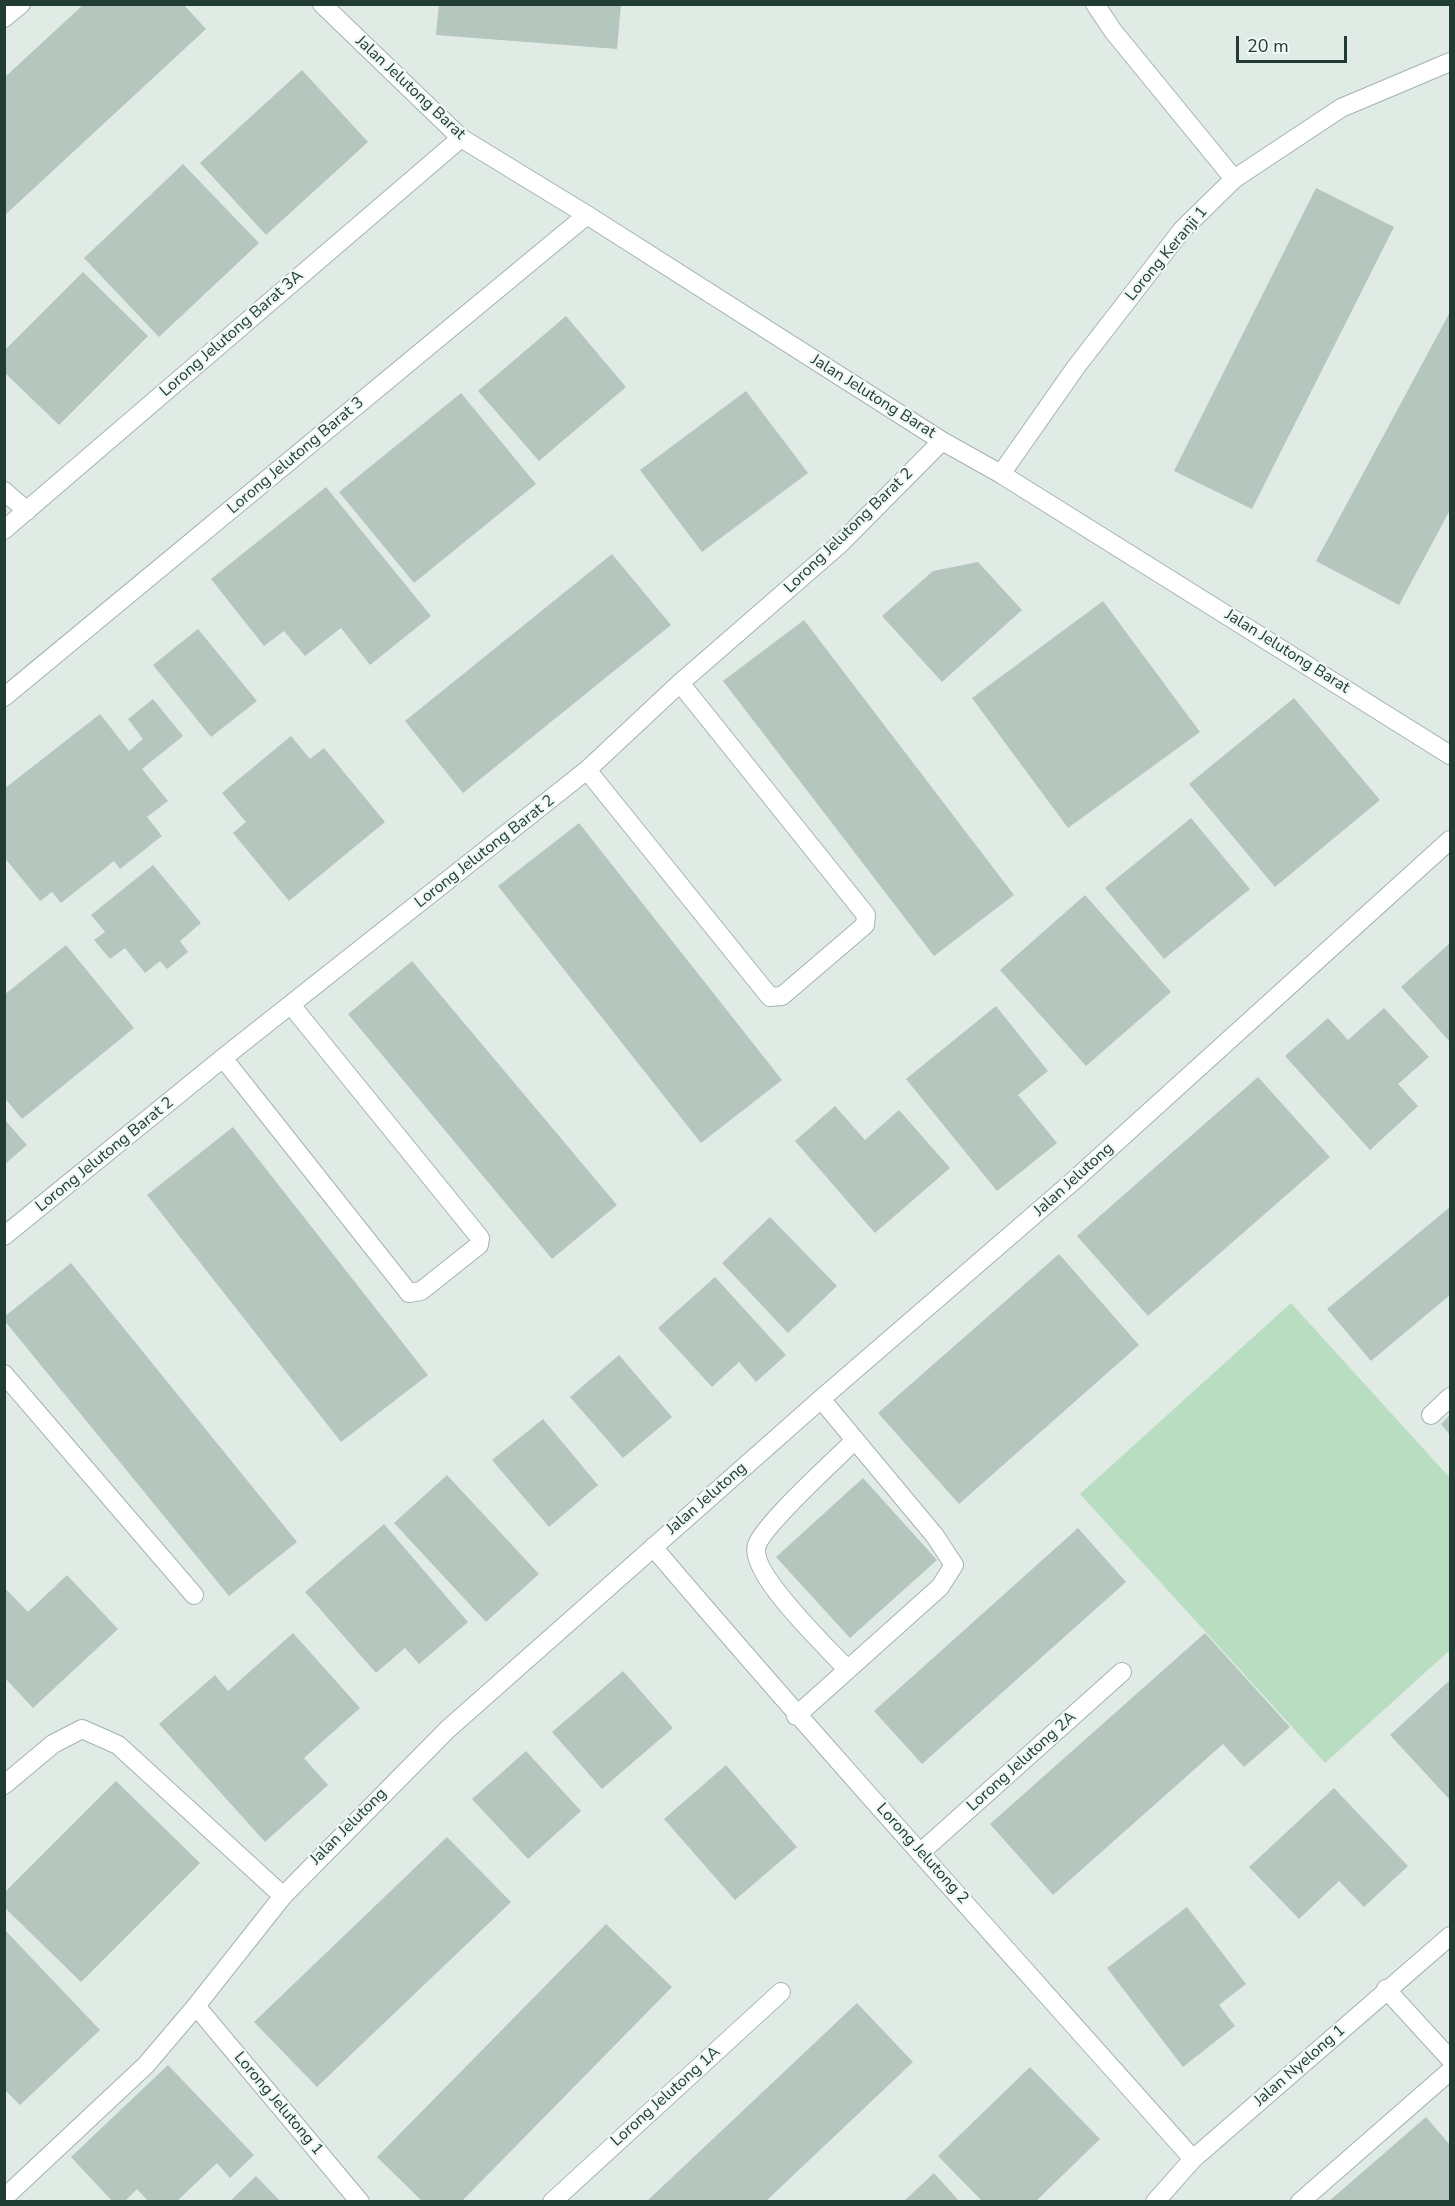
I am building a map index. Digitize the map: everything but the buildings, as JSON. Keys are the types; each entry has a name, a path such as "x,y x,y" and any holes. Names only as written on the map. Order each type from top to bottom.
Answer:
{"street":[{"path":"4,18 21,4"},
{"name":"Jalan Jelutong Barat","path":"322,4 461,138 587,215 942,441 1001,474 1450,755"},
{"path":"1095,4 1113,31 1234,179"},
{"name":"Lorong Keranji 1","path":"1001,474 1076,367 1182,230 1234,179 1341,108 1450,62"},
{"name":"Lorong Jelutong Barat 3A","path":"4,530 461,138"},
{"name":"Lorong Jelutong Barat 3","path":"4,697 587,215"},
{"name":"Lorong Jelutong Barat 2","path":"4,1236 223,1058 587,770 680,684 840,544 942,441"},
{"path":"4,491 27,511"},
{"path":"587,770 770,997 782,996 865,925 866,915 680,684"},
{"name":"Jalan Jelutong","path":"4,2199 146,2065 283,1896 448,1730 821,1399 1071,1183 1450,840"},
{"path":"223,1058 409,1293 421,1291 479,1245 480,1238 291,1005"},
{"path":"4,1374 194,1595"},
{"path":"1431,1415 1450,1397"},
{"path":"796,1716 940,1587 954,1566 935,1536 821,1399"},
{"path":"847,1669 777,1592 757,1562 756,1546 770,1526 854,1441"},
{"name":"Lorong Jelutong 2","path":"653,1547 796,1716 921,1852 1193,2159"},
{"name":"Lorong Jelutong 2A","path":"921,1852 1122,1672"},
{"path":"4,1785 53,1744 82,1729 118,1745 283,1896"},
{"name":"Jalan Nyelong 1","path":"1155,2202 1193,2159 1386,1989 1450,1936"},
{"path":"1386,1989 1450,2059"},
{"name":"Lorong Jelutong 1A","path":"552,2202 781,1992"},
{"name":"Lorong Jelutong 1","path":"196,2006 360,2202"},
{"path":"1300,2202 1450,2071"}],"green space":[{"path":"1291,1303 1450,1478 1450,1650 1325,1763 1080,1494"}]}
